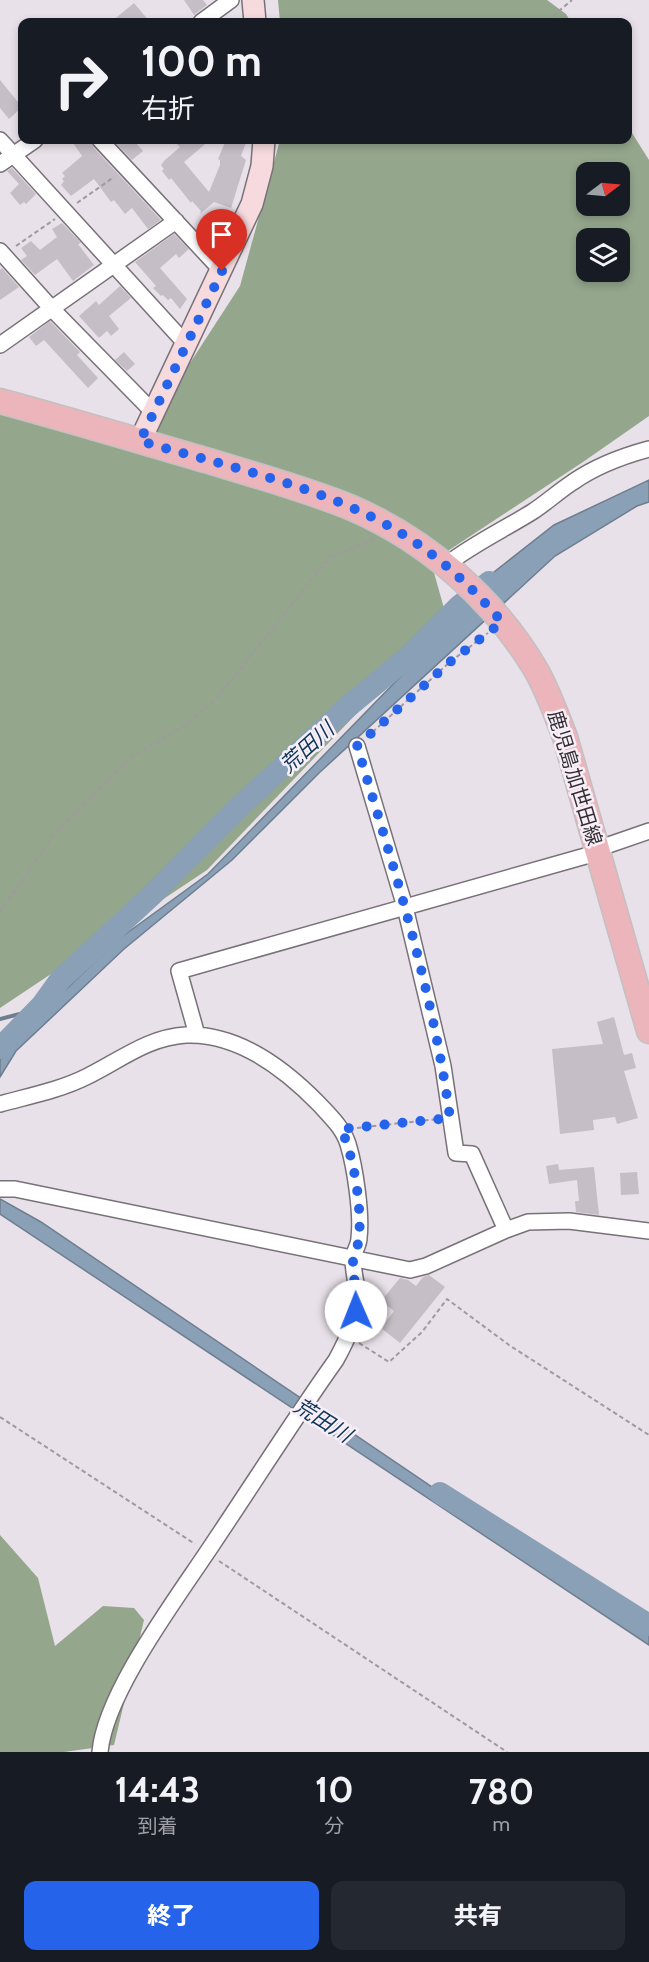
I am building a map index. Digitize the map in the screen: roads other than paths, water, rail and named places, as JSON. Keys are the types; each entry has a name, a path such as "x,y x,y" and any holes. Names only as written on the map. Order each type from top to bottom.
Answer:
{"main road":[{"name":"鹿児島加世田線","path":"0,401 300,488 353,508 399,531 453,570 502,622 536,670 549,696 565,737 649,1031"}],"street":[{"path":"206,18 231,0"},
{"path":"253,0 255,18"},
{"path":"0,140 6,159 113,264 186,344"},
{"path":"6,159 29,144"},
{"path":"104,144 222,271"},
{"path":"140,441 252,204 262,166 264,144"},
{"path":"0,345 176,222"},
{"path":"0,251 53,310 153,412"},
{"path":"453,570 470,546 537,508 574,481 628,454 649,449"},
{"path":"357,746 405,907 443,1066 456,1153 472,1154 506,1230"},
{"path":"197,1035 179,971 589,855 597,849 649,831"},
{"path":"0,1104 68,1085 149,1044 167,1038 197,1035 229,1041 272,1064 313,1098 341,1129 350,1154 356,1192 359,1239 353,1257 357,1292 356,1311 349,1336 336,1360 141,1654 109,1714 101,1739 100,1752"},
{"path":"1,1189 15,1189 163,1218 410,1270 426,1266 528,1222 569,1221 649,1232"}],"water":[{"path":"649,480 649,502 637,506 555,556 319,773 232,860 124,949 16,1051 0,1077 0,1060 12,1042 116,941 208,874 442,634 494,572 554,525"},
{"path":"0,1199 41,1222 534,1556 649,1630 649,1645 0,1214"}],"waterway":[{"name":"荒田川","path":"0,1048 42,1005 60,980 151,896 236,810 344,710 408,657 459,606 489,582"},
{"path":"0,1019 35,1010"},
{"name":"荒田川","path":"440,1493 649,1625"}]}
